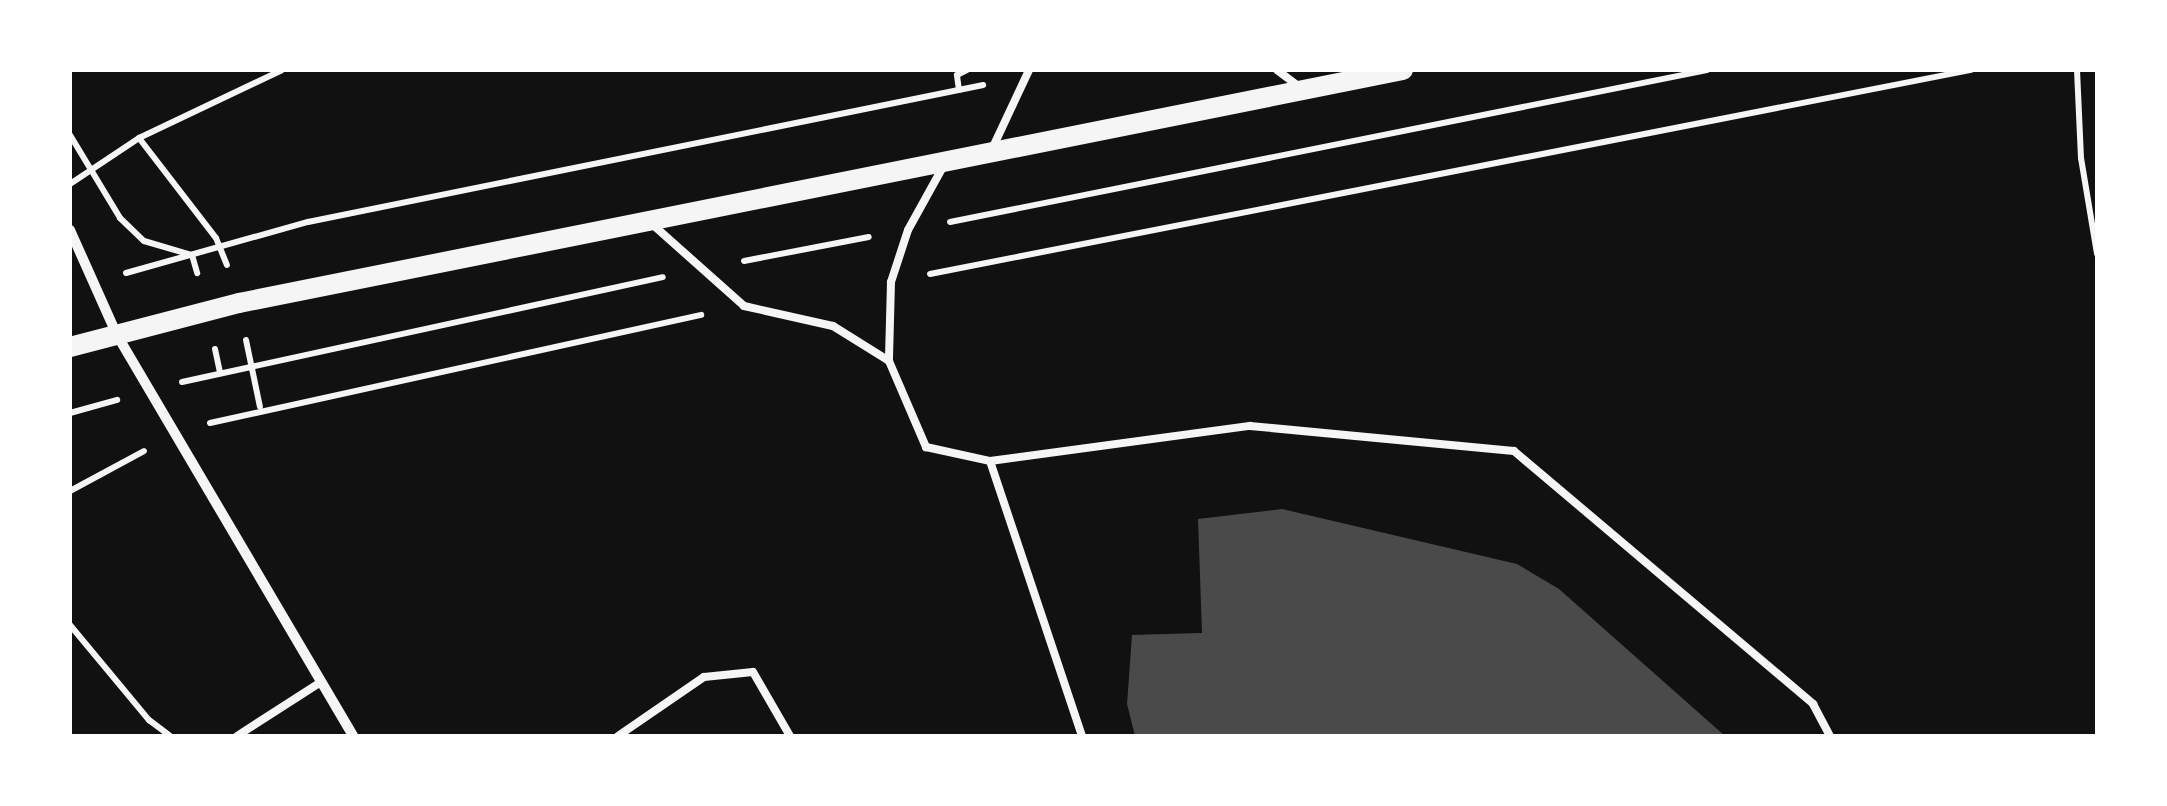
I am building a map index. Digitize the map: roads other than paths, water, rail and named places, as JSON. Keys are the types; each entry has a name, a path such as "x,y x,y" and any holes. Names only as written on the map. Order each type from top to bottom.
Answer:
{"main road":[{"path":"70,347 207,311 1403,70"}],"street":[{"path":"70,230 117,335 353,736"}],"lane":[{"path":"1277,70 1306,92"},
{"path":"990,154 1028,72"},
{"path":"946,161 908,230 891,282 889,362 926,447 990,461 1250,426 1514,450 1813,704 1830,736"},
{"path":"648,220 744,306 833,326 889,362"},
{"path":"990,461 1082,736"},
{"path":"618,736 704,677 753,672 790,736"},
{"path":"236,736 321,682"}]}
